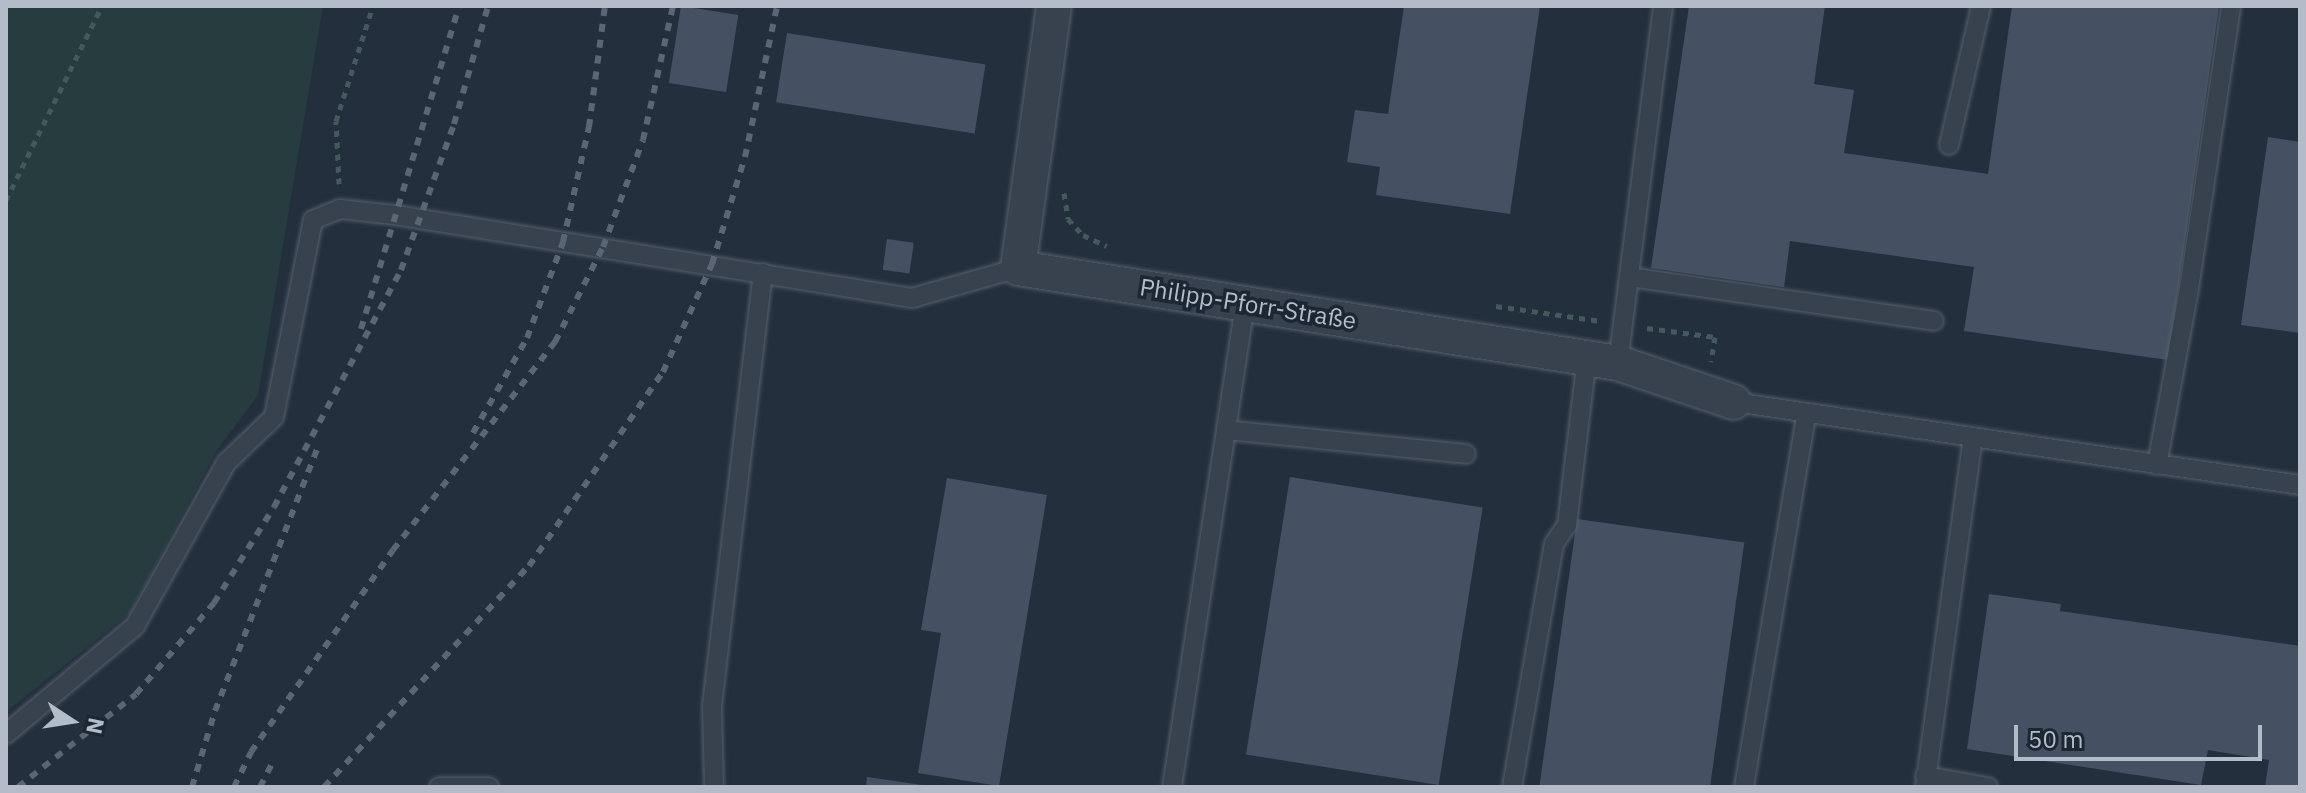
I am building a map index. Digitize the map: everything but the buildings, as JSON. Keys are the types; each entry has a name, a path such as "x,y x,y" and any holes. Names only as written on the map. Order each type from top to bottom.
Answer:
{"street":[{"path":"1018,268 1054,6"},
{"name":"Philipp-Pforr-Straße","path":"1018,268 1602,361 1720,397"}],"lane":[{"path":"1512,787 1554,544 1567,525 1602,361 1623,325 1663,6"},
{"path":"1949,145 1981,6"},
{"path":"2157,465 2188,295 2231,6"},
{"path":"6,734 135,626 226,463 274,417 313,220 340,209 912,298 1018,268"},
{"path":"714,787 712,706 763,273"},
{"path":"1629,277 1934,321"},
{"path":"1172,787 1245,304"},
{"path":"1720,397 1806,415 2300,485"},
{"path":"1744,787 1806,415"},
{"path":"1226,430 1466,454"},
{"path":"1973,438 1925,782 1988,787"},
{"path":"439,787 489,787"}],"path":[{"path":"6,200 102,6"},
{"path":"340,209 336,121 373,6"},
{"path":"1063,186 1068,219 1083,235 1115,249"},
{"path":"1481,304 1715,337 1720,397"}],"green space":[{"path":"6,6 323,6 258,395 217,450 130,613 6,712"}],"railway":[{"path":"361,329 459,6"},
{"path":"18,787 136,694 214,603 274,507 401,270 454,124 488,6"},
{"path":"473,433 527,338 563,242 589,127 605,6"},
{"path":"234,787 251,752 393,550 555,342 603,247 643,140 673,6"},
{"path":"324,787 529,566 663,372 712,264 745,157 777,6"},
{"path":"192,787 215,711 317,449"},
{"path":"260,787 274,760"}]}
